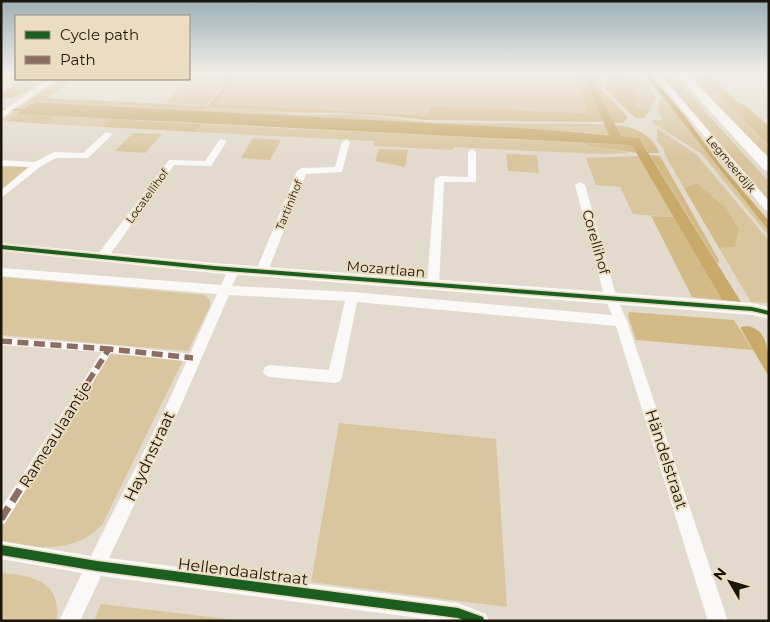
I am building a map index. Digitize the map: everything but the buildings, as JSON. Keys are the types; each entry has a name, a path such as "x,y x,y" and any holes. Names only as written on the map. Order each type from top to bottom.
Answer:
{"main road":[{"name":"Legmeerdijk","path":"708,102 769,166"}],"street":[{"path":"1,116 21,102"},
{"name":"Legmeerdijk","path":"680,102 769,208"},
{"path":"1,195 37,165 54,155 85,156 109,134"},
{"name":"Locatellihof","path":"102,257 172,162 208,164 223,141"},
{"name":"Tartinihof","path":"262,271 302,171 339,170 346,142"},
{"path":"432,285 440,179 473,180 472,152"},
{"path":"1,163 37,165"},
{"name":"Corellihof","path":"580,185 611,299"},
{"name":"Mozartlaan","path":"1,247 234,269 752,309 769,313"},
{"path":"225,290 234,269"},
{"path":"1,272 225,290 352,297 621,321"},
{"name":"Haydnstraat","path":"68,621 97,566 171,411 193,358 225,290"},
{"path":"270,371 335,377 352,297"},
{"name":"Händelstraat","path":"611,299 621,321 718,621"},
{"path":"1,341 109,349 193,358"},
{"name":"Rameaulaantje","path":"1,519 109,349"},
{"name":"Hellendaalstraat","path":"1,550 97,566 458,613 479,621"}],"shaded area":[{"path":"27,102 34,102 7,121 2,120"},
{"path":"34,102 203,109 211,107 215,102 592,102 599,120 269,112 299,115 362,115 434,123 605,124 609,134"},
{"path":"34,102 520,128 609,135 595,102 604,102 621,136 639,138 741,302 722,300 633,147 629,145 17,114"},
{"path":"50,102 129,102 208,106 211,102 216,102 214,104 428,116 430,107 433,106 589,114 584,102 595,102 604,122 427,120 343,112 289,112 264,109 208,107 203,109"},
{"path":"166,102 209,102 207,105"},
{"path":"604,102 614,102 628,117 623,123 614,123"},
{"path":"618,102 637,102 635,107 649,111 644,118 635,118"},
{"path":"637,102 653,102 649,111 635,107"},
{"path":"659,102 667,102 769,231 769,236 702,154 653,123 652,120 663,120 657,110"},
{"path":"667,102 673,102 720,164 769,221 769,231"},
{"path":"684,102 696,102 769,182 769,202"},
{"path":"714,102 727,102 769,146 769,158"},
{"path":"727,102 737,102 745,105 769,126 769,146"},
{"path":"17,114 56,116 46,124 7,121"},
{"path":"56,116 111,119 103,127 46,124"},
{"path":"111,119 201,124 196,132 103,127"},
{"path":"201,124 584,143 590,146 631,153 599,154 453,147 453,150 374,146 374,141 196,132"},
{"path":"615,125 629,127 648,136 659,153 649,153 639,138 621,136"},
{"path":"657,128 696,154 769,241 769,303 751,302 719,248 735,247 739,229 727,209 697,183 684,188 665,155 663,147 657,141"},
{"path":"133,133 162,134 145,153 115,151"},
{"path":"253,138 281,140 270,160 241,158"},
{"path":"584,143 629,145 637,153 590,146"},
{"path":"379,149 408,150 405,167 375,161"},
{"path":"506,154 537,155 539,173 508,171"},
{"path":"650,155 660,156 719,260 718,264"},
{"path":"639,156 674,217 633,214 620,187 596,185 586,158"},
{"path":"1,164 27,166 27,168 1,191"},
{"path":"697,183 727,209 739,229 735,247 719,248 684,188"},
{"path":"651,216 674,217 722,300 692,297"},
{"path":"1,277 205,295 210,300 210,306 188,351 1,335"},
{"path":"629,312 734,320 753,350 636,340 628,316"},
{"path":"741,327 755,328 764,338 768,353 769,377 741,329"},
{"path":"108,354 183,360 102,525 77,542 56,547 33,547 1,543 1,524"},
{"path":"339,423 496,439 507,607 311,582"},
{"path":"1,573 26,576 42,582 48,587 56,602 57,614 55,621 1,621"},
{"path":"101,604 243,621 94,621"}],"waterway":[{"path":"1,109 22,110"}],"marked path":[{"path":"1,341 109,349"},
{"path":"1,519 109,349 193,358"}],"cycle path":[{"path":"1,247 214,268 752,309 769,313"},
{"path":"1,550 97,566 458,613 479,621"}]}
